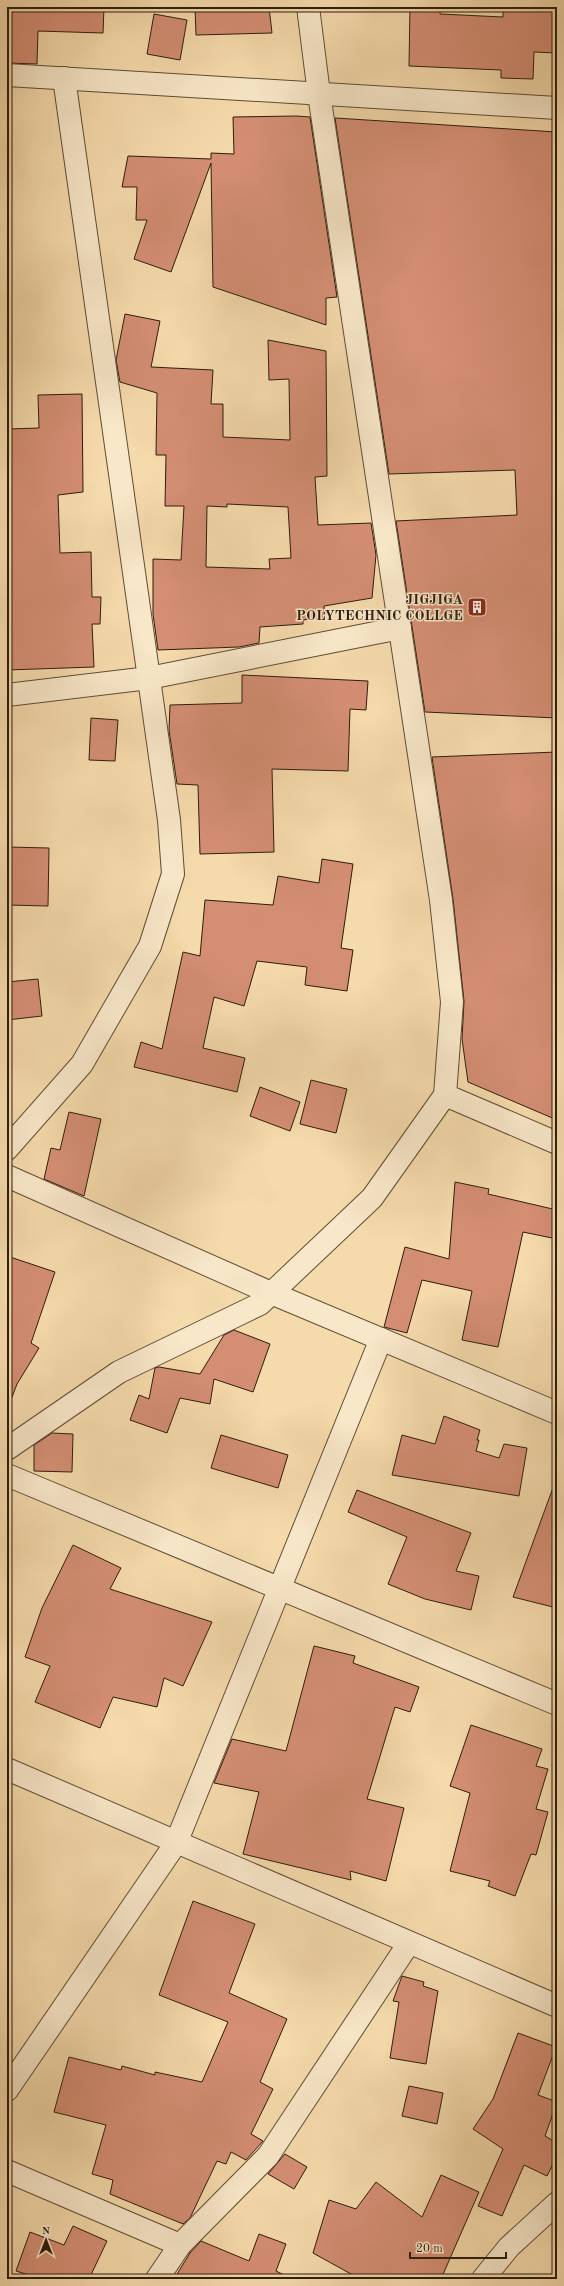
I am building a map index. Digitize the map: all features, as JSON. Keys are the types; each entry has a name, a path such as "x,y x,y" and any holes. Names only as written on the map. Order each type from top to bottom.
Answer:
{"street":[{"path":"7,1449 119,1372 260,1304 372,1198 445,1096 452,1002 441,900 319,94 308,7"},
{"path":"7,75 557,108"},
{"path":"7,1149 82,1064 150,946 173,874 169,820 64,78"},
{"path":"7,695 149,678 400,628"},
{"path":"445,1096 557,1144"},
{"path":"7,1176 271,1293 557,1414"},
{"path":"7,2090 176,1843 281,1589 381,1339"},
{"path":"7,1475 557,1704"},
{"path":"7,1770 557,2006"},
{"path":"157,2279 180,2244 268,2156 408,1943"},
{"path":"7,2171 180,2244"},
{"path":"482,2279 509,2247 557,2203"}],"building":[{"path":"7,7 104,7 103,33 38,31 37,64 7,63"},
{"path":"195,7 269,7 272,33 196,35"},
{"path":"410,7 440,7 440,14 503,17 503,7 557,7 557,53 534,52 533,79 501,78 501,70 409,66"},
{"path":"154,14 187,20 180,60 147,54"},
{"path":"233,117 310,117 337,297 326,298 326,325 213,287 211,163 171,272 134,259 147,220 136,220 137,187 122,187 128,156 211,159 211,153 234,154"},
{"name":"JIGJIGA POLYTECHNIC COLLGE","path":"335,118 557,132 557,718 425,712 396,521 517,515 515,470 389,474"},
{"path":"125,314 160,321 151,367 213,370 211,404 223,404 223,437 290,440 289,379 269,380 268,340 326,351 327,476 315,477 318,525 371,523 376,555 372,598 324,606 325,617 303,620 303,624 260,627 259,643 239,647 158,650 153,614 153,559 181,560 184,506 165,506 166,455 156,455 157,393 120,382 116,360","holes":["227,504 288,507 291,558 269,559 270,569 206,567 207,506 227,507"]},
{"path":"82,394 83,492 58,495 60,553 91,552 92,597 101,597 100,624 92,624 94,667 7,670 7,429 39,428 38,395"},
{"path":"242,675 368,681 366,710 350,709 348,771 272,769 274,852 200,854 198,785 177,784 169,730 170,705 242,703"},
{"path":"91,718 118,720 115,761 89,760"},
{"path":"557,752 557,1120 468,1082 462,1039 464,1001 453,899 432,757"},
{"path":"7,847 49,848 48,906 7,905"},
{"path":"322,859 353,864 341,948 353,950 347,991 305,985 307,967 257,961 244,1006 214,997 203,1048 245,1058 237,1092 134,1067 141,1042 162,1049 183,952 200,956 205,900 273,905 278,876 319,883"},
{"path":"38,979 42,1016 7,1020 7,982"},
{"path":"311,1080 347,1089 336,1133 300,1124"},
{"path":"260,1087 300,1102 290,1131 250,1116"},
{"path":"69,1112 101,1119 84,1196 44,1179 51,1148 60,1150"},
{"path":"455,1182 489,1189 488,1194 557,1210 557,1239 523,1232 498,1347 462,1340 472,1291 422,1280 407,1333 384,1327 405,1247 449,1259"},
{"path":"7,1256 55,1272 31,1343 39,1348 17,1384 11,1400 7,1400"},
{"path":"234,1330 270,1344 253,1392 214,1379 210,1404 180,1398 167,1433 130,1420 139,1395 149,1399 155,1368 159,1367 200,1374 224,1335"},
{"path":"444,1416 480,1430 476,1451 499,1458 504,1444 527,1448 519,1496 392,1475 402,1435 435,1444"},
{"path":"52,1433 73,1434 72,1472 34,1471 34,1445"},
{"path":"221,1435 288,1455 278,1488 211,1468"},
{"path":"554,1485 557,1486 557,1608 513,1597"},
{"path":"357,1490 471,1533 456,1571 479,1576 471,1610 425,1599 388,1584 407,1537 348,1512"},
{"path":"73,1545 121,1568 110,1589 212,1622 183,1686 164,1678 157,1707 113,1697 100,1728 35,1702 50,1666 25,1657 42,1608"},
{"path":"314,1646 355,1656 353,1663 419,1687 410,1712 395,1707 367,1799 404,1808 386,1881 350,1871 351,1880 243,1854 259,1792 214,1783 232,1739 286,1751"},
{"path":"471,1725 542,1749 536,1766 548,1769 536,1809 548,1812 536,1855 531,1854 515,1896 488,1886 490,1881 450,1871 470,1793 450,1786"},
{"path":"193,1901 255,1924 229,1993 287,2019 260,2082 273,2089 251,2134 263,2141 246,2160 231,2152 226,2164 217,2161 190,2218 183,2224 110,2194 113,2180 92,2174 106,2125 54,2112 69,2057 121,2070 122,2066 155,2075 155,2072 202,2082 228,2022 159,1995"},
{"path":"402,1976 424,1982 423,1986 438,1991 426,2064 390,2058 399,2002 393,2001"},
{"path":"518,2033 556,2047 538,2095 557,2102 545,2136 557,2143 557,2156 547,2176 524,2165 502,2216 478,2206 503,2149 473,2129 493,2099"},
{"path":"409,2086 443,2093 437,2124 402,2116"},
{"path":"285,2154 307,2167 294,2189 268,2174"},
{"path":"441,2175 479,2192 441,2279 360,2279 313,2253 329,2200 356,2209 376,2182 422,2217"},
{"path":"73,2226 107,2241 89,2279 42,2279 16,2271 30,2232 64,2245"},
{"path":"259,2234 286,2244 276,2271 292,2279 174,2279 190,2253 201,2241 249,2261"}],"place":[{"name":"JIGJIGA POLYTECHNIC COLLGE","path":"477,607"}]}
